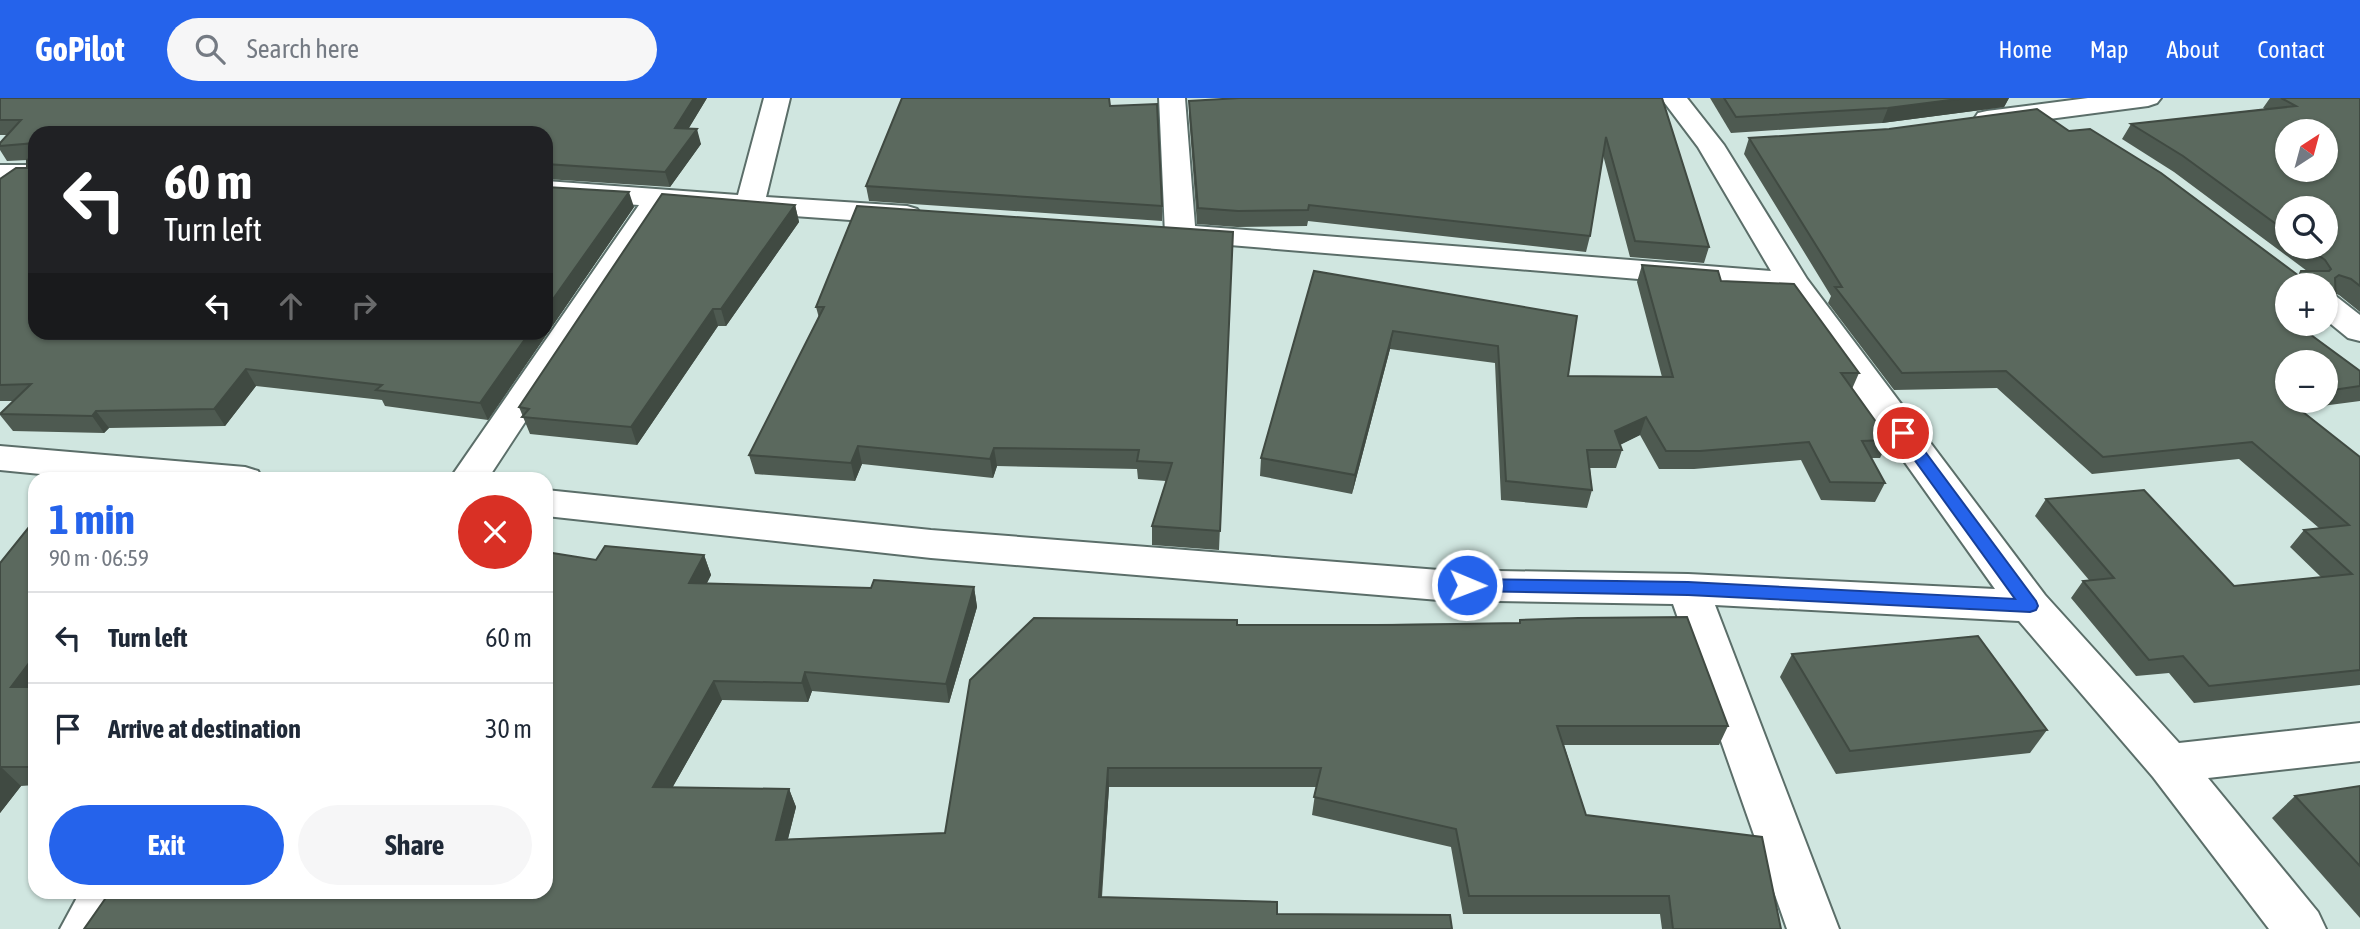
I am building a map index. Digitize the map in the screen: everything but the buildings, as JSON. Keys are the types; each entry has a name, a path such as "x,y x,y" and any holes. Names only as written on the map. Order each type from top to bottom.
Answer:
{"street":[{"path":"750,203 776,98"},
{"path":"1172,98 1167,233 1793,282"},
{"path":"1674,98 1723,144 1793,282 2030,606 2169,764 2300,929"},
{"path":"1965,122 2041,104 2148,98"},
{"path":"2041,104 2083,131"},
{"path":"0,173 28,173"},
{"path":"553,190 931,216"},
{"path":"472,472 658,198"},
{"path":"2338,314 2360,331"},
{"path":"0,458 156,472"},
{"path":"553,504 931,544 1439,584 1688,589 2030,606"},
{"path":"1688,589 1813,929"},
{"path":"2169,764 2360,743"},
{"path":"86,929 104,899"}],"route":[{"path":"1467,585 1688,589 2030,606 1903,433"}]}
